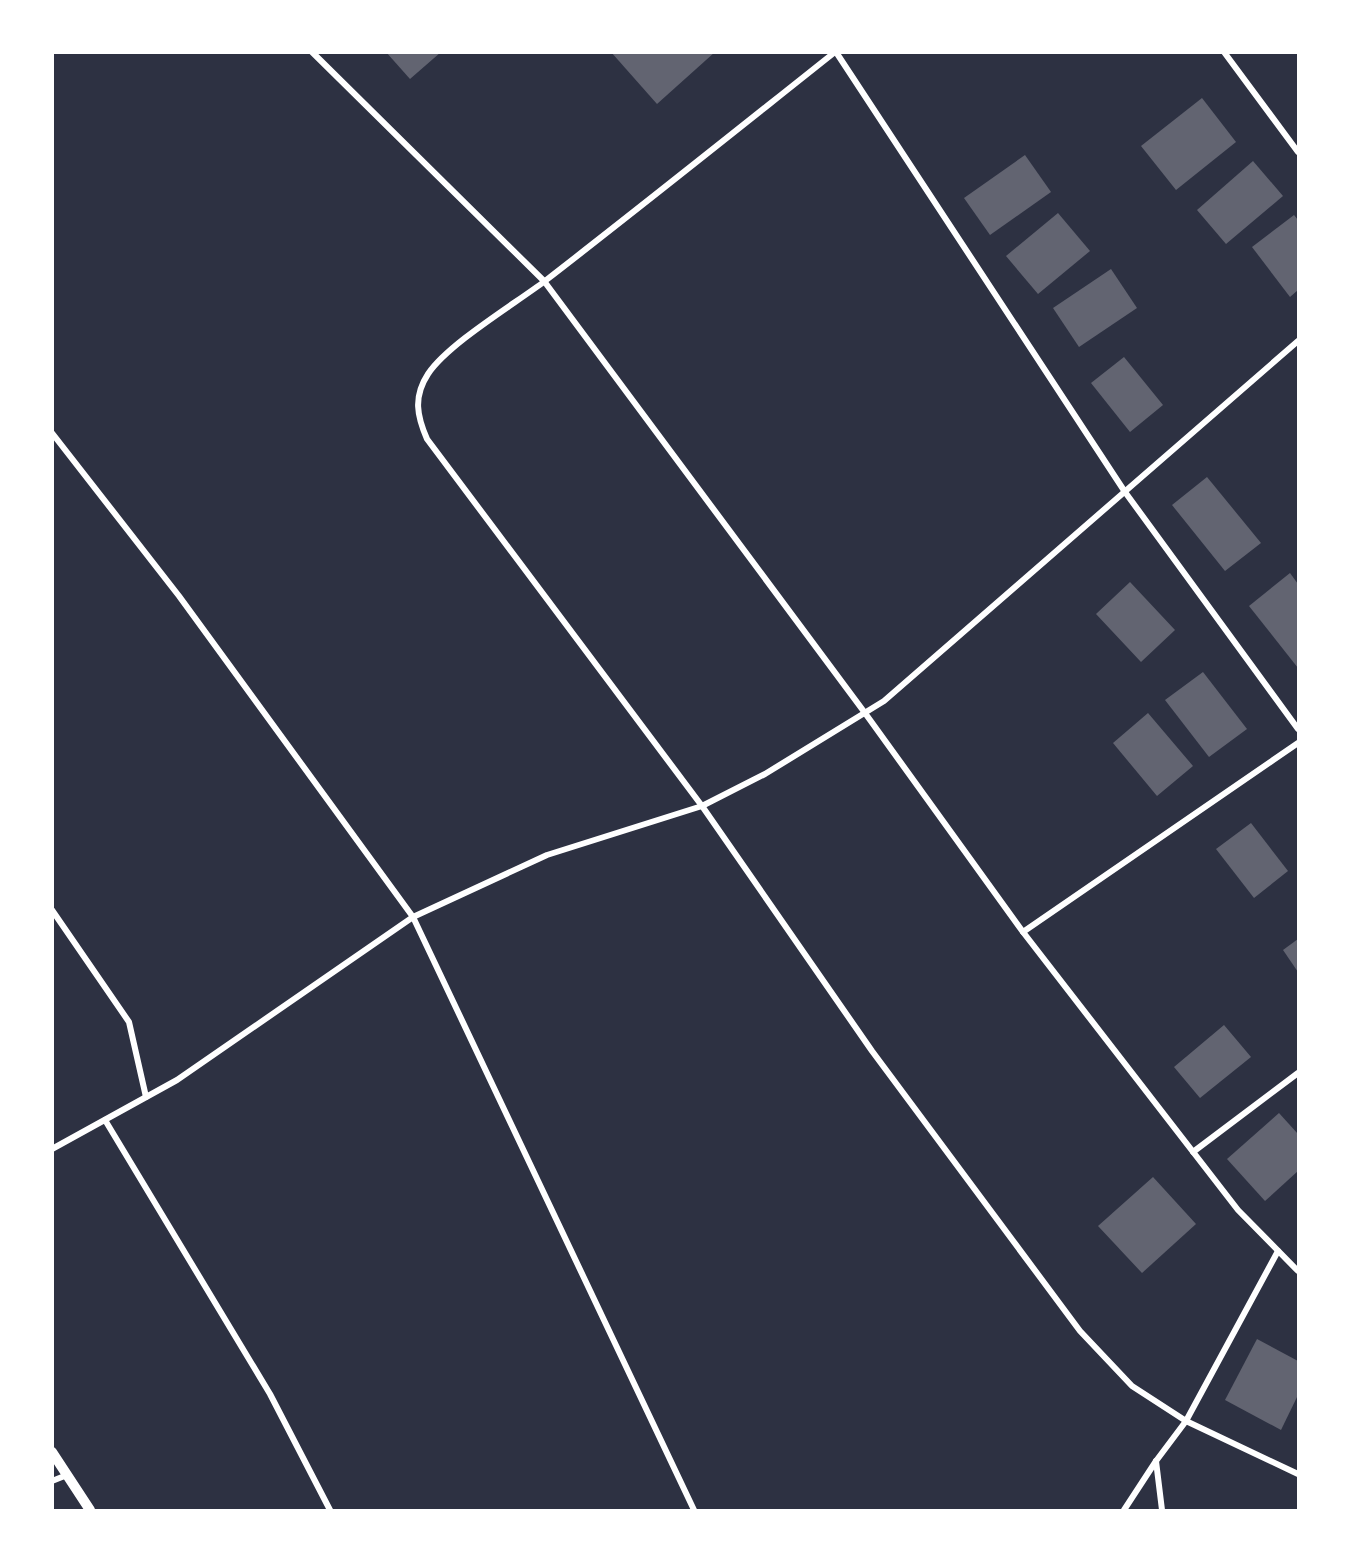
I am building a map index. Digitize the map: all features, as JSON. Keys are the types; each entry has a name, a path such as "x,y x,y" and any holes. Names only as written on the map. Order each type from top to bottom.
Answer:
{"street":[{"path":"312,52 544,281 865,713 1023,932 1238,1210 1299,1271"},
{"path":"1299,729 1125,492 836,52 544,281 440,358 418,394 417,416 427,439 702,806 872,1051 1080,1331 1132,1386 1186,1421 1299,1474"},
{"path":"1224,52 1299,152"},
{"path":"52,1149 177,1080 413,917 547,855 702,806 765,774 884,701 1299,341"},
{"path":"52,433 179,596 413,917 694,1510"},
{"path":"1023,932 1299,743"},
{"path":"52,910 129,1022 146,1097"},
{"path":"1193,1152 1299,1073"},
{"path":"105,1120 270,1394 330,1510"},
{"path":"1124,1510 1186,1421 1278,1251"},
{"path":"52,1452 90,1510"},
{"path":"1156,1461 1162,1510"},
{"path":"52,1481 67,1475"}],"building":[{"path":"386,52 441,52 410,79"},
{"path":"611,52 715,52 657,104"},
{"path":"1202,98 1236,142 1176,190 1141,146"},
{"path":"1025,155 1051,192 990,235 964,198"},
{"path":"1253,161 1283,196 1226,244 1197,210"},
{"path":"1058,213 1090,251 1038,294 1006,256"},
{"path":"1294,215 1298,220 1298,290 1290,297 1252,247"},
{"path":"1111,269 1137,308 1079,347 1053,308"},
{"path":"1124,357 1163,405 1130,432 1091,383"},
{"path":"1207,477 1261,543 1225,571 1172,505"},
{"path":"1290,573 1298,584 1298,668 1249,606"},
{"path":"1130,582 1175,630 1141,662 1096,614"},
{"path":"1203,672 1247,729 1209,757 1165,700"},
{"path":"1148,713 1193,766 1157,796 1113,743"},
{"path":"1251,823 1288,871 1254,898 1216,849"},
{"path":"1298,939 1298,972 1283,950"},
{"path":"1224,1025 1251,1057 1200,1098 1174,1067"},
{"path":"1279,1113 1298,1134 1298,1171 1265,1201 1227,1159"},
{"path":"1153,1177 1196,1224 1142,1273 1098,1226"},
{"path":"1257,1339 1298,1361 1298,1395 1281,1430 1225,1400"}]}
